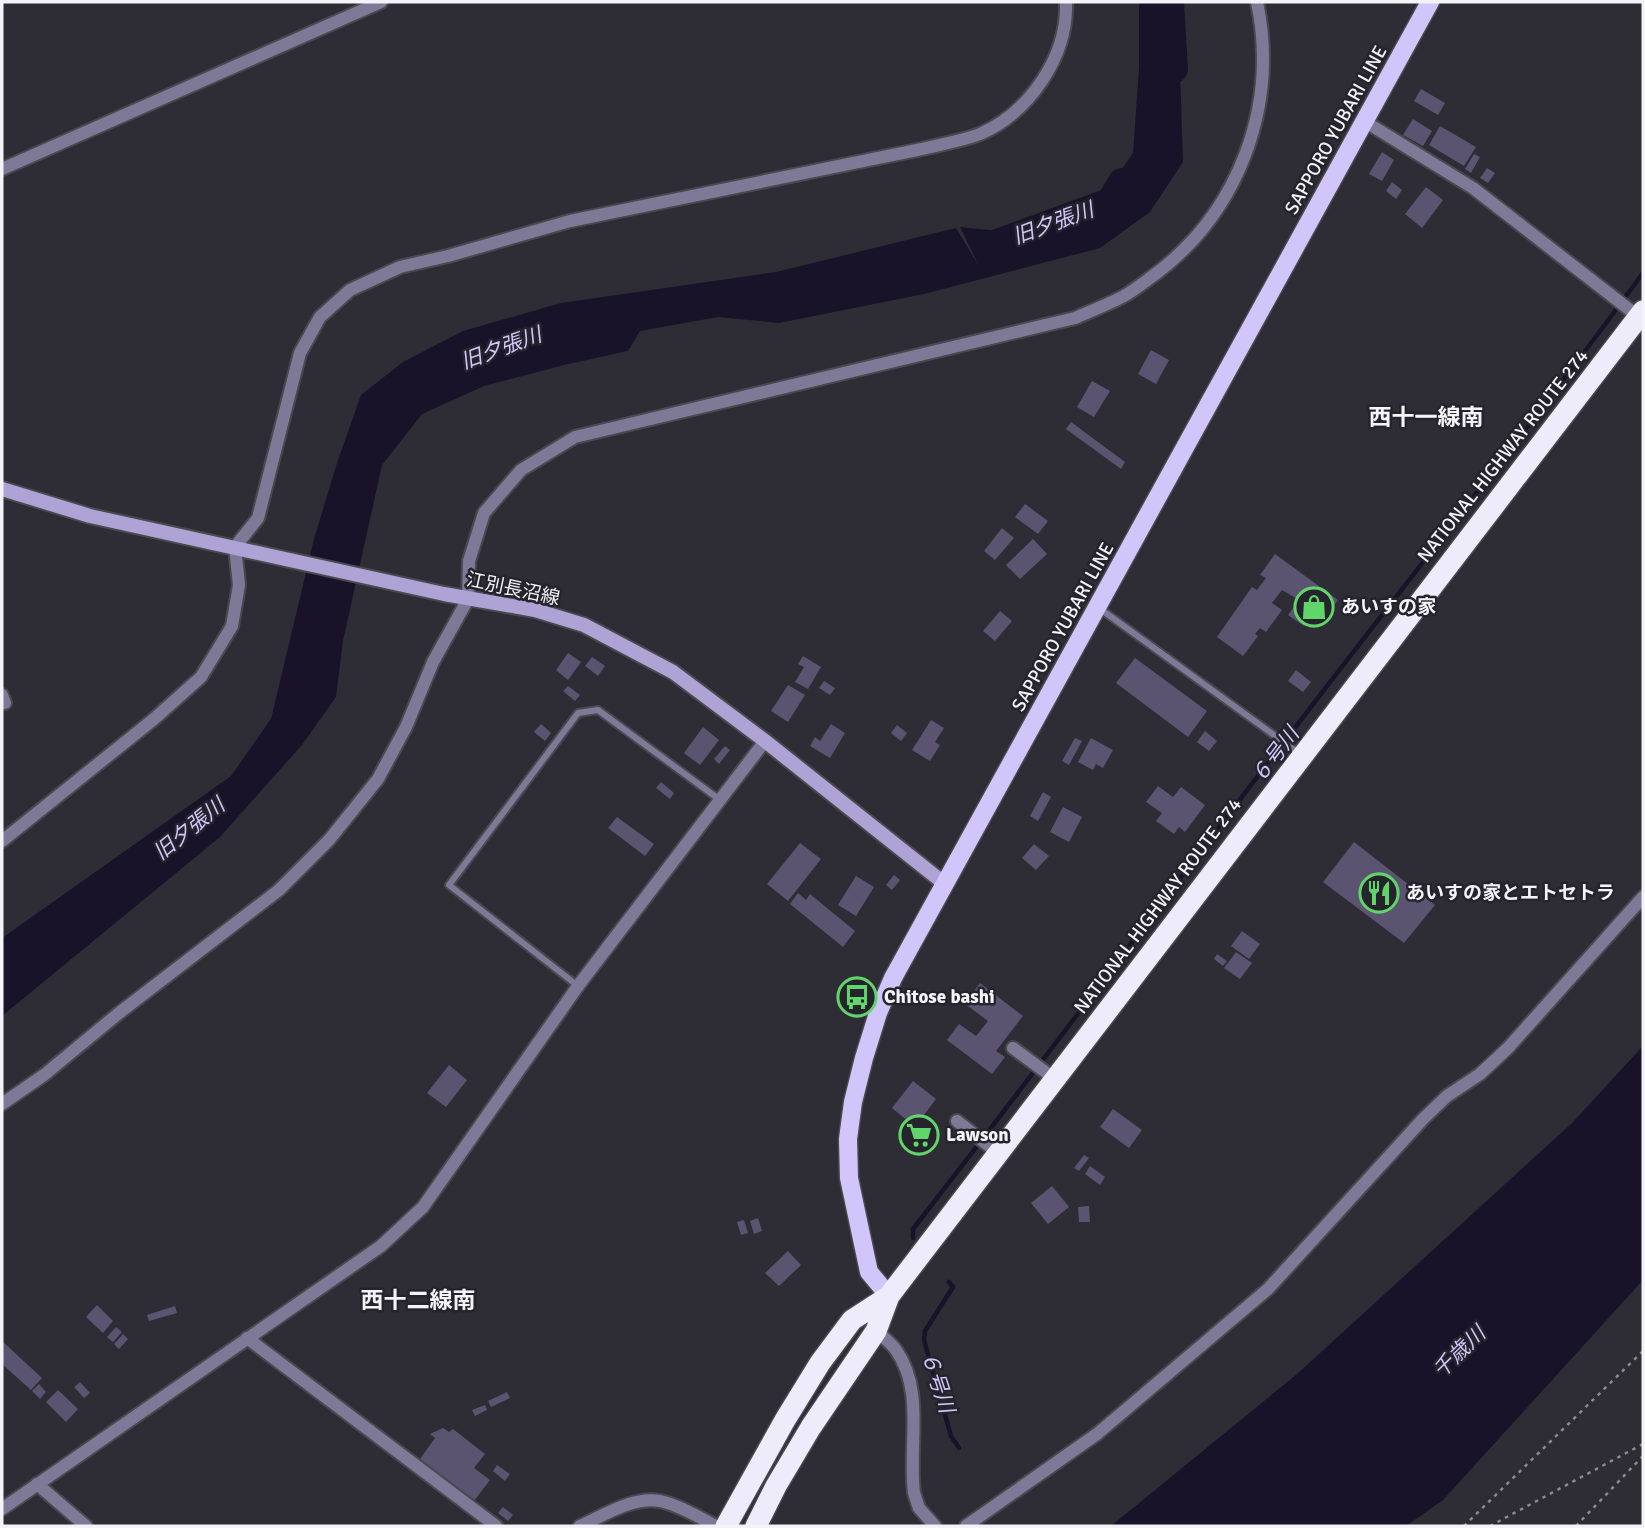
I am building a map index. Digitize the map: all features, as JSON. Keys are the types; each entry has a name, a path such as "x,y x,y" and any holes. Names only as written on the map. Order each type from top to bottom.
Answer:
{"highway":[{"name":"NATIONAL HIGHWAY ROUTE 274","path":"756,1526 811,1427 876,1331 889,1296 994,1150 1637,313"},
{"name":"NATIONAL HIGHWAY ROUTE 274","path":"726,1526 820,1363 852,1320 889,1296"}],"main road":[{"name":"SAPPORO YUBARI LINE","path":"889,1296 869,1272 849,1178 848,1139 853,1102 878,1013 893,978 1430,2"},
{"name":"江別長沼線","path":"2,489 90,516 444,594 535,610 584,625 673,672 765,741 945,884"}],"street":[{"path":"2,169 381,2"},
{"path":"2,841 155,719 201,677 232,626 239,586 236,547 258,518 300,353 320,317 350,289 400,267 448,256 570,220 909,152 978,135 1022,103 1043,80 1062,41 1066,2"},
{"path":"2,1104 44,1075 119,1013 279,890 329,840 378,779 407,727 433,662 468,599 469,561 484,513 521,470 575,437 1075,318 1126,296 1171,263 1209,224 1240,170 1256,125 1262,78 1262,26 1257,2"},
{"path":"1364,121 1474,188 1637,313"},
{"path":"2,1508 381,1246 423,1207 578,986 765,741"},
{"path":"966,1526 1097,1434 1268,1289 1423,1119 1447,1096 1480,1074 1508,1048 1643,897"},
{"path":"1013,1048 1051,1075"},
{"path":"957,1121 994,1150"},
{"path":"876,1331 896,1350 910,1379 914,1493 919,1508 935,1526"},
{"path":"247,1338 496,1526"},
{"path":"37,1484 86,1526"},
{"path":"580,1526 638,1502 658,1501 716,1526"}],"lane":[{"path":"1098,607 1272,732 1297,753"},
{"path":"578,986 449,886 578,713 598,710 720,800"}],"path":[{"path":"1464,1526 1643,1350"},
{"path":"1490,1526 1643,1444"},
{"path":"1576,1526 1643,1456"}],"water":[{"path":"1139,2 1165,2 1180,69 1183,162 1150,212 1100,248 924,294 779,323 718,317 640,331 628,351 484,386 422,414 382,465 343,641 336,697 302,745 220,837 2,1016 2,938 231,776 271,719 314,539 361,395 403,362 463,331 561,303 776,272 956,228 979,266 960,227 1048,236 1086,221 1133,153 1139,68"},
{"name":"千歳川","path":"1643,1046 1643,1280 1443,1500 1406,1526 1111,1526 1297,1374 1572,1123"}],"building":[{"path":"1421,89 1445,103 1438,115 1414,101"},
{"path":"1413,119 1432,131 1423,146 1403,135"},
{"path":"1440,126 1476,147 1464,166 1429,145"},
{"path":"1382,152 1394,160 1382,181 1369,174"},
{"path":"1474,154 1480,157 1471,173 1465,169"},
{"path":"1487,168 1495,173 1488,183 1480,178"},
{"path":"1392,182 1402,190 1396,199 1386,191"},
{"path":"1426,187 1443,200 1422,228 1405,214"},
{"path":"1151,350 1169,360 1156,384 1138,374"},
{"path":"1092,381 1110,391 1094,417 1077,407"},
{"path":"1071,422 1125,462 1121,469 1066,429"},
{"path":"1025,504 1048,521 1038,534 1015,517"},
{"path":"1002,528 1014,538 995,560 984,551"},
{"path":"1033,539 1047,554 1020,579 1006,565"},
{"name":"あいすの家","path":"1275,554 1338,600 1324,619 1314,612 1304,626 1288,615 1299,600 1282,590 1272,603 1282,610 1266,632 1260,628 1255,634 1258,636 1243,656 1217,637 1252,587 1257,590 1266,578 1260,575"},
{"path":"1000,611 1012,621 995,641 983,631"},
{"path":"568,653 581,662 568,680 556,670"},
{"path":"803,656 821,667 808,689 795,682 804,667 798,664"},
{"path":"592,657 605,666 598,676 585,666"},
{"path":"1135,658 1207,711 1188,737 1116,683"},
{"path":"1296,670 1311,682 1303,692 1288,681"},
{"path":"824,681 835,688 830,695 819,688"},
{"path":"788,685 805,695 788,722 771,711"},
{"path":"568,686 580,695 575,701 563,691"},
{"path":"931,720 944,728 935,742 940,745 930,761 912,750"},
{"path":"541,724 551,733 545,741 534,732"},
{"path":"831,724 845,733 830,758 810,746 815,737 820,741"},
{"path":"897,725 907,733 901,741 891,733"},
{"path":"703,727 719,740 700,765 684,753"},
{"path":"1205,731 1217,741 1209,751 1197,742"},
{"path":"1075,738 1082,741 1069,765 1062,761"},
{"path":"1091,738 1113,750 1103,768 1096,764 1093,770 1078,762"},
{"path":"725,746 730,750 719,764 714,759"},
{"path":"661,782 674,793 670,799 656,788"},
{"path":"1158,786 1173,797 1181,787 1205,805 1185,832 1179,827 1174,834 1156,821 1162,813 1146,802"},
{"path":"1043,792 1051,797 1038,821 1030,816"},
{"path":"1063,807 1082,817 1069,842 1050,832"},
{"path":"617,817 654,844 645,856 608,828"},
{"name":"あいすの家とエトセトラ","path":"1354,842 1435,905 1404,943 1323,882"},
{"path":"800,843 821,859 788,901 767,884"},
{"path":"1034,844 1049,856 1036,870 1022,858"},
{"path":"894,875 900,880 892,890 886,885"},
{"path":"856,876 874,887 856,916 838,905"},
{"path":"798,893 806,900 810,894 855,931 843,947 790,904"},
{"path":"1242,931 1260,944 1249,959 1231,946"},
{"path":"1236,952 1252,963 1240,979 1224,968"},
{"path":"1217,954 1227,961 1223,966 1214,959"},
{"path":"980,983 1023,1016 996,1051 1005,1057 992,1074 947,1040 959,1024 976,1036 988,1021 965,1004"},
{"path":"449,1065 467,1080 446,1107 427,1093"},
{"path":"913,1081 936,1099 915,1127 892,1108"},
{"path":"1113,1109 1142,1130 1129,1148 1100,1127"},
{"path":"1084,1155 1089,1158 1079,1171 1074,1168"},
{"path":"1090,1166 1105,1177 1100,1185 1085,1174"},
{"path":"1052,1186 1069,1207 1048,1224 1031,1203"},
{"path":"1089,1206 1090,1222 1079,1222 1078,1207"},
{"path":"758,1218 762,1231 754,1234 750,1221"},
{"path":"744,1220 748,1233 741,1235 737,1222"},
{"path":"788,1251 801,1265 779,1286 765,1273"},
{"path":"97,1305 113,1321 103,1333 86,1317"},
{"path":"175,1306 177,1313 149,1321 147,1315"},
{"path":"116,1327 122,1332 113,1342 107,1337"},
{"path":"123,1334 128,1339 119,1349 114,1344"},
{"path":"2,1341 42,1378 31,1390 2,1364"},
{"path":"80,1382 90,1393 84,1398 74,1387"},
{"path":"39,1384 46,1392 40,1399 32,1391"},
{"path":"58,1390 78,1409 66,1422 46,1402"},
{"path":"507,1392 510,1398 491,1407 488,1401"},
{"path":"485,1405 487,1410 475,1416 472,1410"},
{"path":"443,1428 449,1432 453,1429 485,1454 474,1468 490,1480 474,1501 420,1459 435,1438 430,1434"},
{"path":"497,1465 510,1474 505,1481 493,1471"},
{"path":"503,1507 513,1515 508,1521 498,1513"}],"waterway":[{"name":"旧夕張川","path":"1170,2 1174,69"},
{"name":"旧夕張川","path":"989,246 1110,202 1122,182"},
{"name":"６号川","path":"913,1238 913,1229 1643,273"},
{"name":"６号川","path":"949,1282 953,1287 925,1331 924,1340 951,1436 959,1448"}],"place":[{"name":"あいすの家","path":"1314,607"},
{"name":"あいすの家とエトセトラ","path":"1379,893"},
{"name":"Chitose bashi","path":"857,997"},
{"name":"Lawson","path":"919,1135"}],"district":[{"name":"西十一線南","path":"1426,417"},
{"name":"西十二線南","path":"418,1300"}]}
